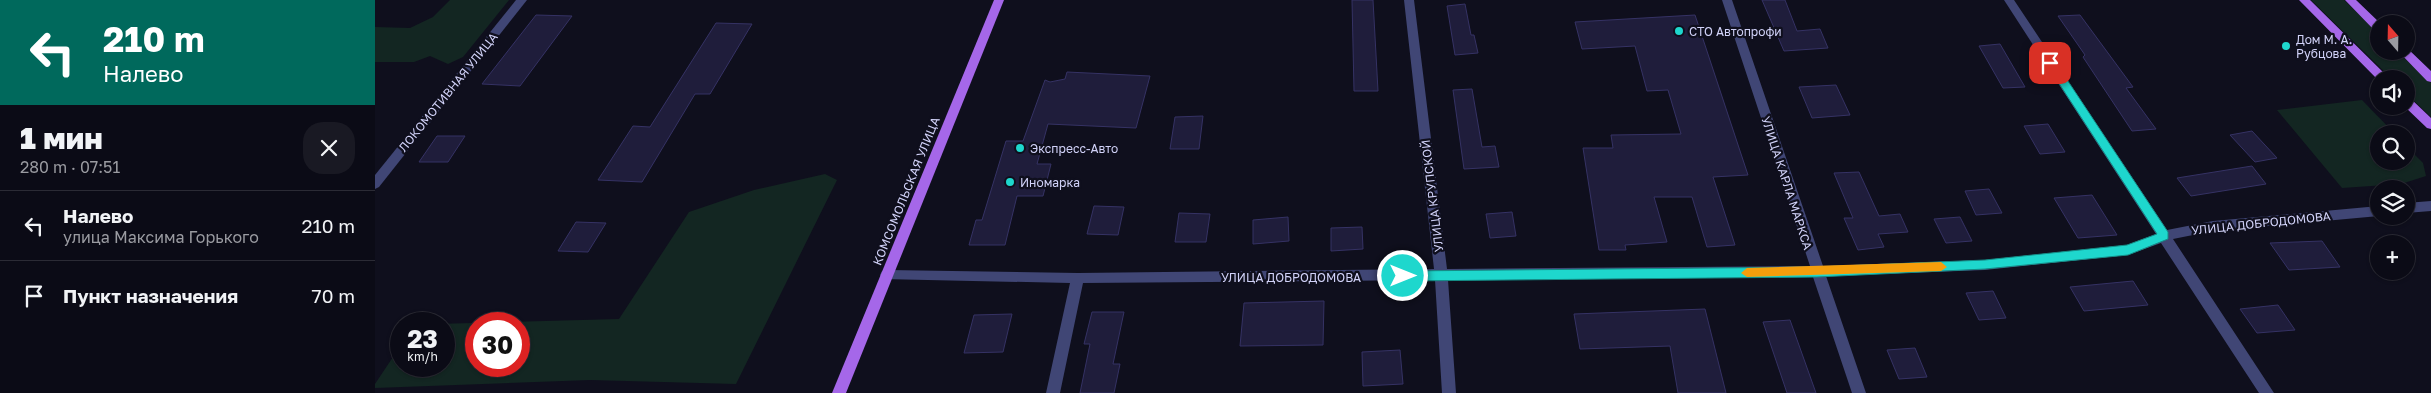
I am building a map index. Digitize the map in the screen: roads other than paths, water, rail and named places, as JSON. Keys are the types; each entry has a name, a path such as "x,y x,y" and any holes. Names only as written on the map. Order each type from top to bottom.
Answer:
{"main road":[{"name":"КОМСОМОЛЬСКАЯ УЛИЦА","path":"839,393 999,0"},
{"path":"2304,0 2375,70"},
{"path":"2350,0 2370,19"},
{"path":"2412,60 2431,78"},
{"path":"2415,110 2431,125"}],"street":[{"name":"ЛОКОМОТИВНАЯ УЛИЦА","path":"375,184 522,0"},
{"name":"УЛИЦА КРУПСКОЙ","path":"1409,0 1441,276 1449,393"},
{"name":"УЛИЦА КАРЛА МАРКСА","path":"1727,0 1859,393"},
{"path":"2009,0 2267,393"},
{"path":"2415,207 2431,206"},
{"name":"УЛИЦА ДОБРОДОМОВА","path":"887,275 1078,278 1441,276 1817,272 1985,265 2128,250 2164,236 2213,226 2370,212"},
{"path":"1053,393 1078,278"}],"place":[{"name":"СТО Автопрофи","path":"1679,31"},
{"name":"Дом М. А. Рубцова","path":"2286,46"},
{"name":"Экспресс-Авто","path":"1020,148"},
{"name":"Иномарка","path":"1010,182"}]}
